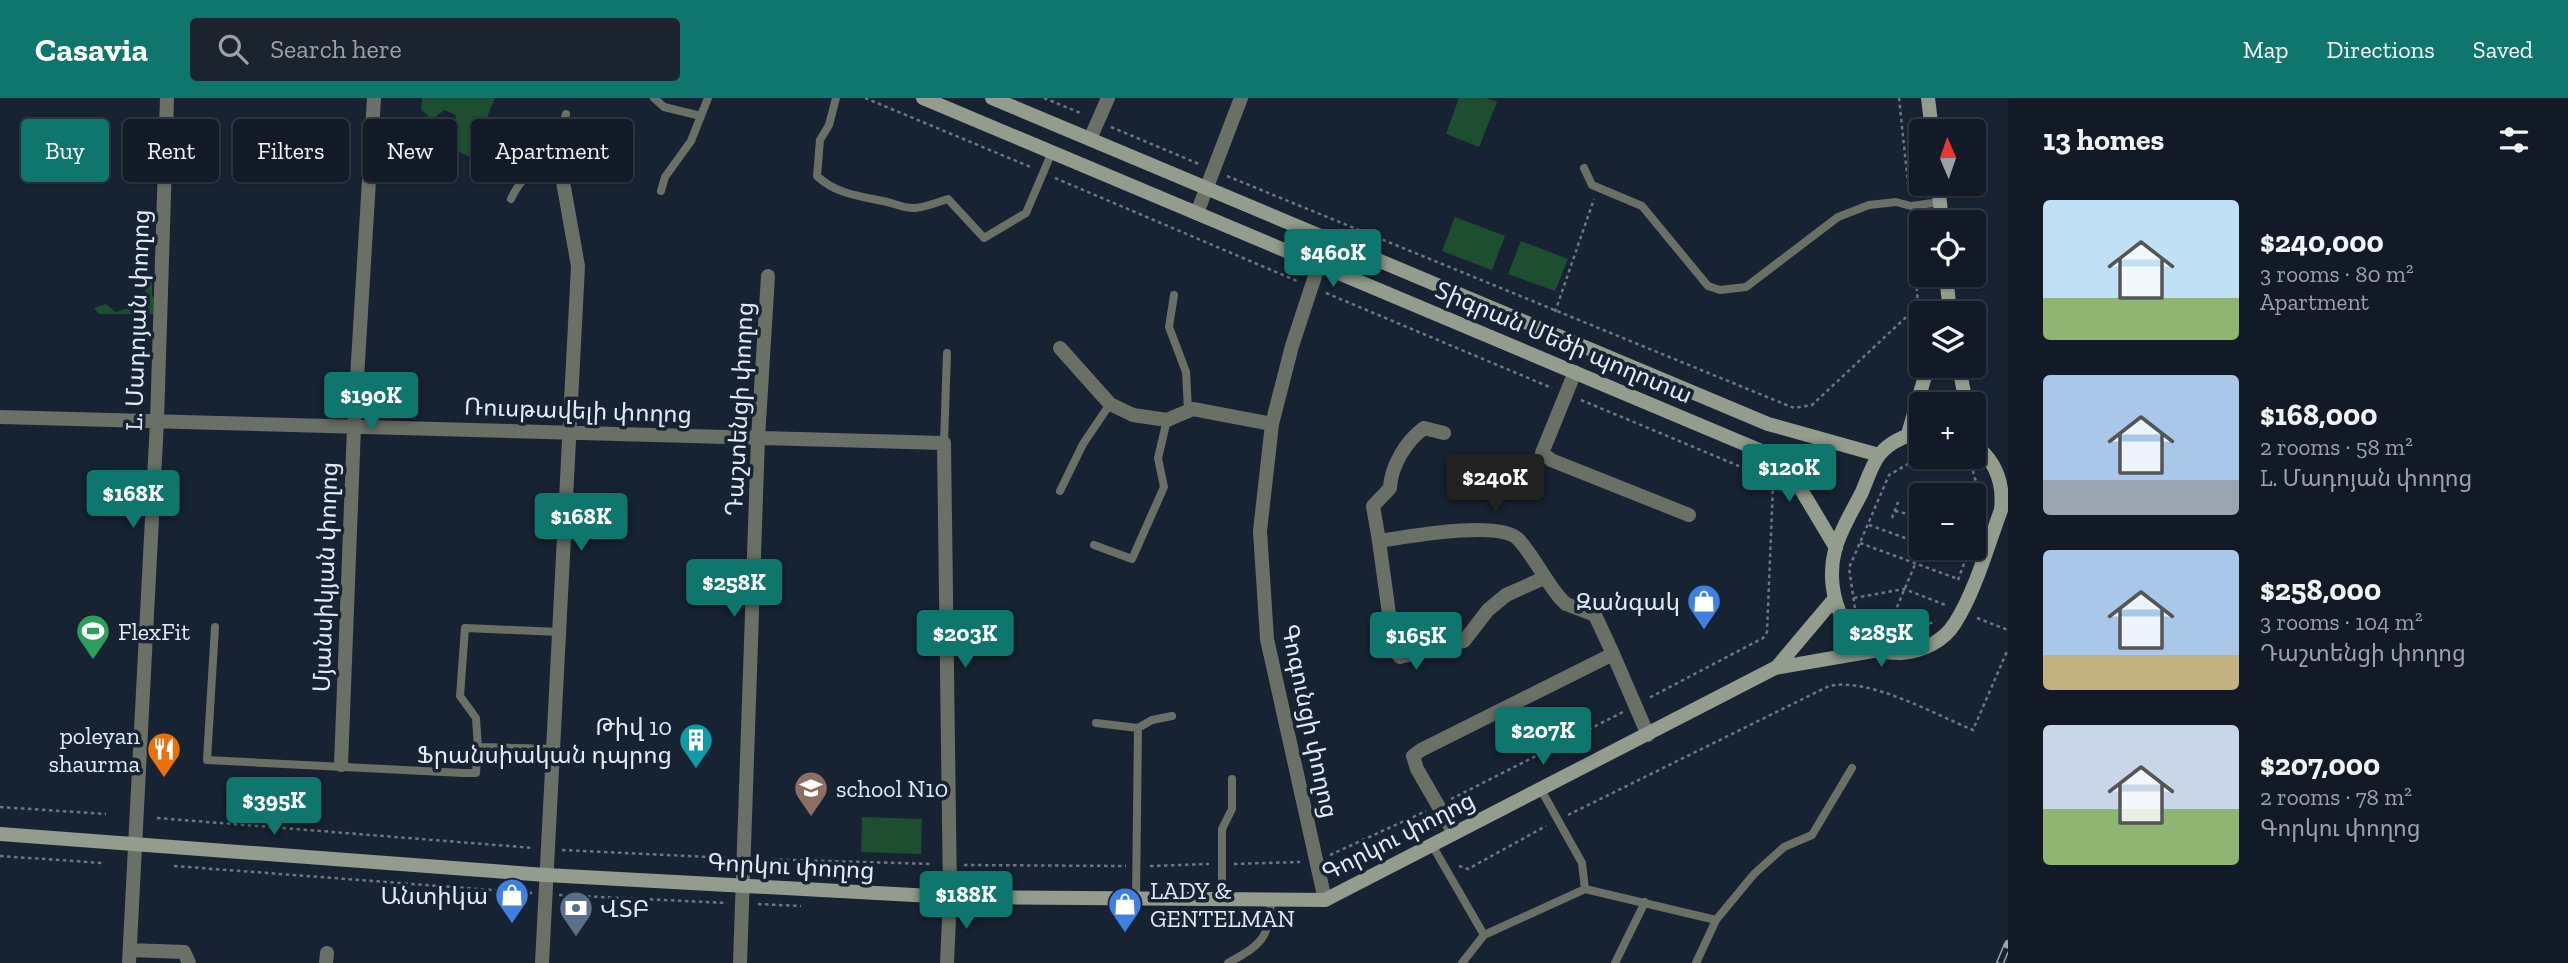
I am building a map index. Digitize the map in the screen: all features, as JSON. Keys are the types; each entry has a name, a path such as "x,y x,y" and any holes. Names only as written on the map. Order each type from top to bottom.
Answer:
{"main road":[{"name":"Տիգրան Մեծի պողոտա","path":"923,98 1778,458 1787,466 1836,548"},
{"name":"Տիգրան Մեծի պողոտա","path":"992,98 1768,424 1879,455"},
{"path":"1928,98 1931,119"},
{"path":"1939,196 1941,210"},
{"path":"1947,287 1948,301"},
{"path":"1879,650 1853,635 1844,623 1835,598 1832,571 1836,548 1879,455 1892,442 1909,435"},
{"path":"1986,456 2006,489"},
{"name":"Գորկու փողոց","path":"0,834 546,875 950,897 1325,900 1776,668 1879,650 1907,653 1941,640 1955,623 2001,510 2006,489"},
{"name":"Գորկու փողոց","path":"1776,668 1835,598"}],"street":[{"name":"L. Մադոյան փողոց","path":"130,957 157,421 167,98"},
{"name":"Մյանսիկյան փողոց","path":"341,765 354,427 374,98"},
{"path":"1090,139 1108,98"},
{"path":"1198,213 1241,98"},
{"path":"542,963 578,266 563,182"},
{"name":"Գոգունցի փողոց","path":"1319,264 1272,424 1261,531 1267,639 1325,900"},
{"name":"Դաշտենցի փողոց","path":"740,963 758,438 768,276"},
{"path":"1060,348 1110,404 1133,415 1167,420 1188,410 1272,424"},
{"path":"1575,372 1542,453 1551,460 1689,515"},
{"name":"Ռուսթավելի փողոց","path":"0,417 944,443"},
{"path":"1444,433 1424,428 1413,435 1391,472 1390,488 1373,506 1394,650 1400,657 1464,641 1488,610 1506,595 1544,579"},
{"path":"944,443 950,865 947,963"},
{"path":"1379,541 1439,532 1499,531 1517,537 1544,579 1566,604 1595,615 1648,735"},
{"path":"1454,833 1417,769 1413,756 1614,654"},
{"path":"130,957 184,952 188,963"}],"lane":[{"path":"654,98 664,107 701,116"},
{"path":"661,191 666,177 691,141 708,98"},
{"path":"836,98 829,125 820,140 817,176 826,185 861,199 916,208 948,199 984,238 1026,213 1052,152"},
{"path":"565,119 566,114"},
{"path":"1584,168 1592,185 1642,206 1708,286 1720,290 1746,287 1838,217 1882,202 1911,206 1940,202"},
{"path":"511,199 520,182"},
{"path":"1174,295 1169,327 1186,372 1188,410"},
{"path":"944,443 947,353"},
{"path":"1060,491 1083,444 1110,404"},
{"path":"1094,545 1132,559 1164,488 1158,458 1167,420"},
{"path":"215,627 207,760 477,773 476,718 460,696 465,628 559,632"},
{"path":"1096,723 1138,728 1152,720 1172,716"},
{"path":"1136,898 1138,728"},
{"path":"478,747 553,749"},
{"path":"1696,963 1716,920 1754,874 1784,847 1812,835 1853,768"},
{"path":"1222,899 1222,829 1232,809 1232,779"},
{"path":"1540,789 1582,863 1585,889"},
{"path":"1432,845 1484,935"},
{"path":"1462,963 1484,935 1585,889 1716,920"},
{"path":"1228,963 1264,940 1270,924 1271,900"},
{"path":"1615,963 1646,902"}],"path":[{"path":"865,98 1770,479 1773,485 1768,632 1760,639 1635,705"},
{"path":"1044,98 1555,312 1794,408 1812,405 1918,306 1911,206 1899,98"},
{"path":"1555,312 1598,188"},
{"path":"1856,609 1849,568 1889,475 1909,463"},
{"path":"1892,517 1898,502"},
{"path":"1895,511 1909,514"},
{"path":"1867,525 1909,541"},
{"path":"1860,544 1958,579"},
{"path":"1886,633 1917,560"},
{"path":"1955,588 1965,560"},
{"path":"1854,598 1904,589 1948,606 1951,597"},
{"path":"1960,611 2008,630"},
{"path":"1867,625 1895,637 1944,618"},
{"path":"0,807 107,814"},
{"path":"157,818 547,849 744,859 950,865 1222,864"},
{"path":"0,856 103,863"}],"green space":[{"path":"422,98 495,98 486,119 471,119 471,158 457,151 459,132 456,115 444,110 431,119 421,109"},
{"path":"1459,98 1486,98 1497,102 1479,147 1446,134"},
{"path":"1455,217 1505,236 1492,270 1442,251"},
{"path":"1521,241 1568,259 1555,291 1508,274"},
{"path":"148,279 152,282 152,296 157,303 154,314 99,314 94,308 106,304 116,312 131,307 133,312 143,312 147,307 145,287"},
{"path":"862,817 922,819 921,854 861,852"}],"railway":[{"path":"2000,963 2008,944"}],"place":[{"name":"Զանգակ","path":"1704,631"},
{"name":"FlexFit","path":"93,661"},
{"name":"Թիվ 10 Ֆրանսիական դպրոց","path":"696,770"},
{"name":"poleyan shaurma","path":"164,779"},
{"name":"school N10","path":"811,818"},
{"name":"Անտիկա","path":"512,925"},
{"name":"LADY & GENTELMAN","path":"1125,934"},
{"name":"ՎՏԲ","path":"576,938"}]}
